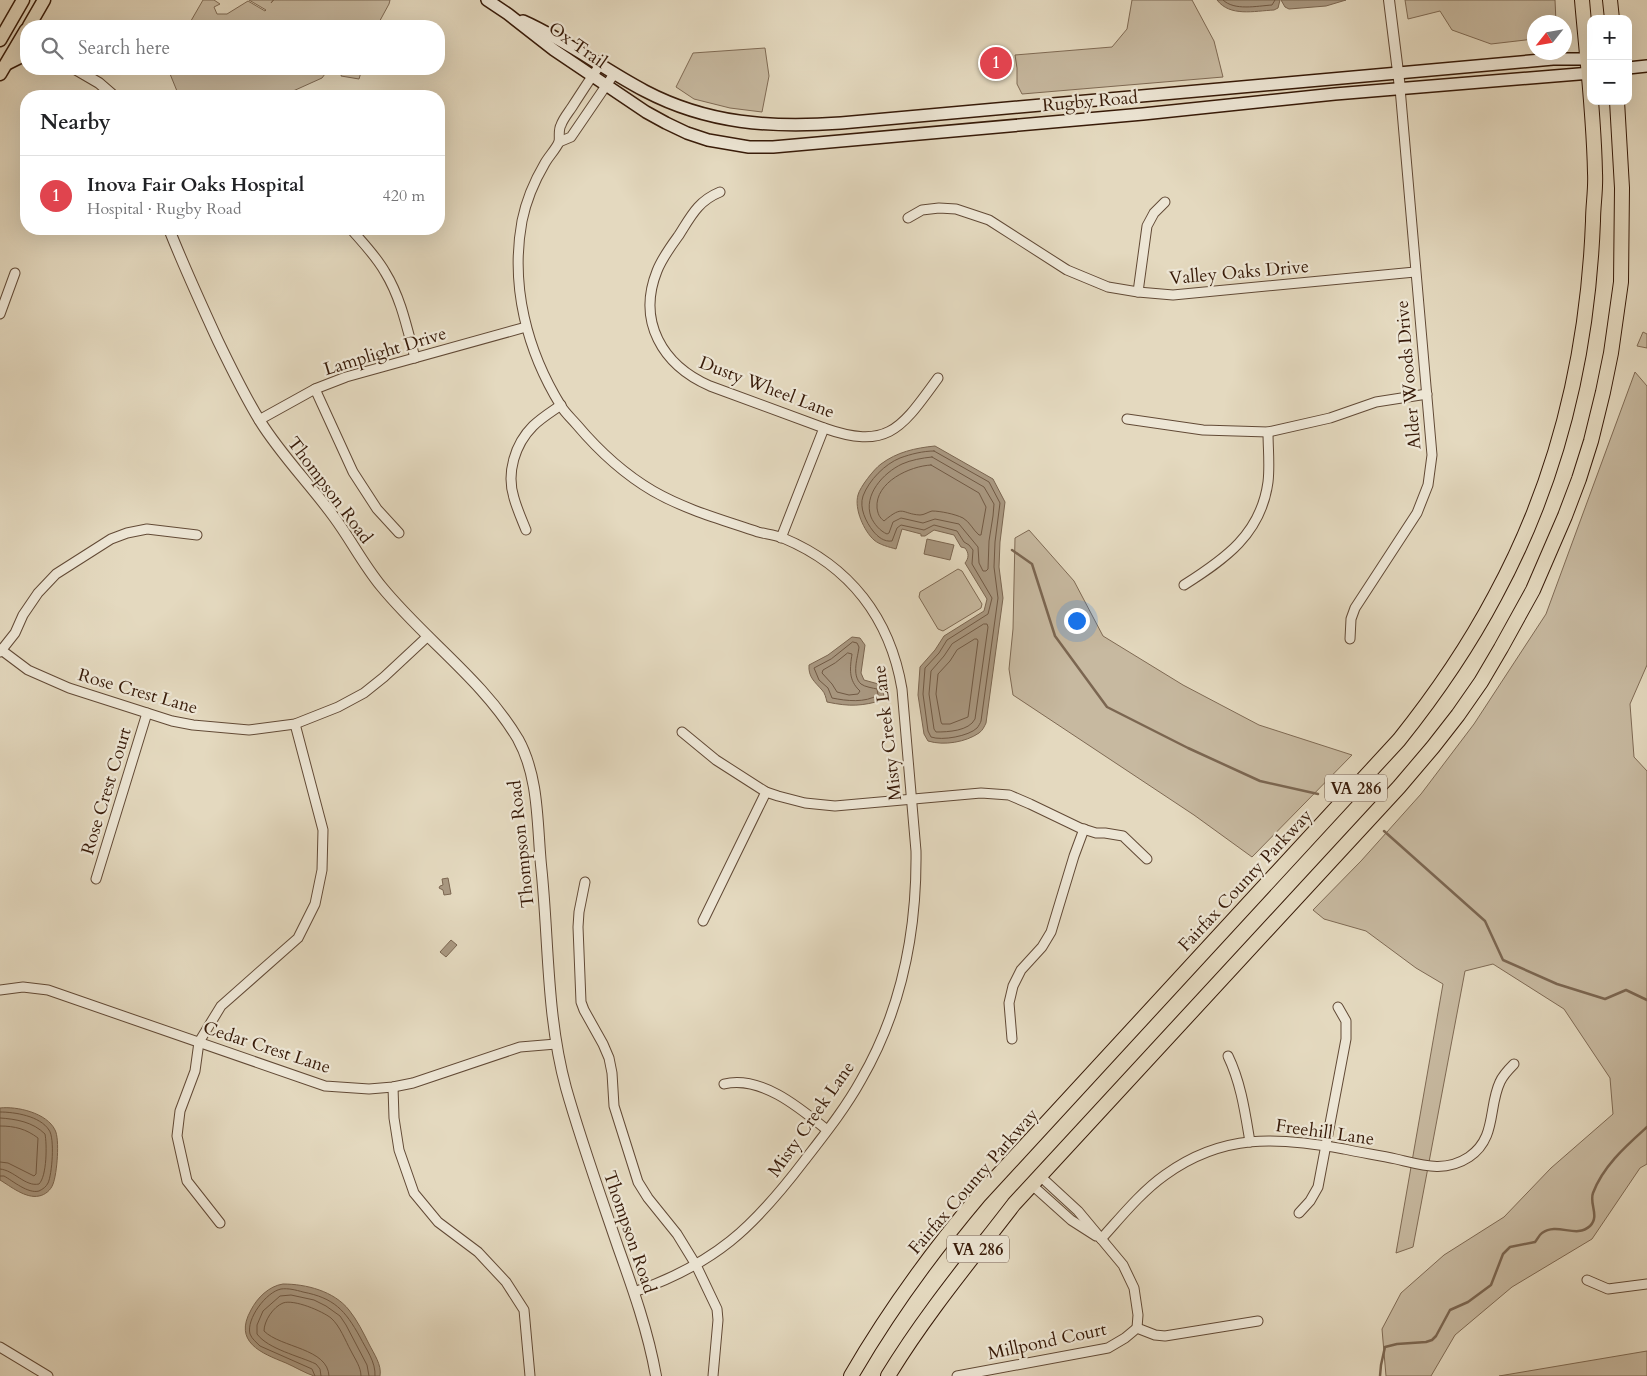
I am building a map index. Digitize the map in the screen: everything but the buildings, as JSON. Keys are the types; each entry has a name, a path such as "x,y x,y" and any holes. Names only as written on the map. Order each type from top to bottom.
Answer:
{"highway":[{"name":"Fairfax County Parkway","path":"1582,0 1588,60"},
{"path":"1610,0 1612,15"},
{"name":"Fairfax County Parkway","path":"851,1376 893,1308 954,1226 992,1182 1399,740 1443,682 1482,620 1522,542 1549,473 1564,422 1579,353 1588,299 1595,175 1591,105"},
{"name":"VA 286","path":"888,1376 923,1324 980,1247 1036,1181 1399,787 1433,747 1481,682 1515,625 1550,553 1579,479 1591,441 1611,353 1620,282 1622,228 1618,105"}],"main road":[{"path":"0,40 23,0"},
{"path":"32,20 44,0"},
{"name":"Ox Trail","path":"486,0 606,85"},
{"name":"Ox Trail","path":"508,14 550,33 614,74"},
{"path":"3,70 20,44"},
{"path":"3,70 20,58"},
{"name":"Rugby Road","path":"614,74 668,102 703,114 747,124 794,126 1553,59 1587,67"},
{"path":"1632,68 1647,66"},
{"name":"Rugby Road","path":"606,85 646,112 687,133 708,140 730,144 749,147 773,147 1498,80 1587,67"}],"street":[{"path":"1389,0 1400,88"},
{"path":"8,28 20,34"},
{"name":"Misty Creek Lane","path":"600,65 560,126 558,142 538,176 522,220 517,266 522,311 542,370 561,405 593,444 613,463 633,478 654,492 700,513 781,538 807,550 836,569 860,593 880,621 899,671 916,851 913,923 902,977 891,1012 871,1062 860,1082 827,1130 760,1216 738,1236 696,1265 660,1283 634,1292"},
{"name":"Misty Creek Lane","path":"558,142 571,137 614,74"},
{"path":"86,75 99,82 108,90"},
{"name":"Alder Woods Drive","path":"1350,639 1351,619 1355,608 1417,513 1425,495 1432,455 1400,88"},
{"name":"Dusty Wheel Lane","path":"720,192 711,196 697,208 657,270 651,290 650,312 653,326 659,341 677,366 696,380 824,428 856,437 873,436 889,432 908,418 938,378"},
{"path":"1138,292 1147,226 1154,213 1165,202"},
{"name":"Valley Oaks Drive","path":"908,218 922,210 939,208 956,209 972,214 989,220 1068,270 1108,287 1138,292 1173,295 1415,272"},
{"name":"Thompson Road","path":"172,235 221,346 259,420 277,446 334,518 366,568 383,589 494,705 518,740 526,756 536,803 543,880 549,986 556,1044 576,1122 643,1321 656,1376"},
{"path":"356,235 378,261 392,286 403,313 415,358"},
{"path":"0,314 16,274"},
{"name":"Lamplight Drive","path":"259,420 315,389 346,376 526,327"},
{"path":"315,389 353,472 377,509 399,533"},
{"path":"1127,419 1203,430 1268,432 1330,418 1376,402 1427,394"},
{"path":"526,530 513,498 511,482 514,458 523,438 532,427 561,405"},
{"path":"781,538 824,428"},
{"path":"1184,585 1227,556 1246,535 1256,518 1264,500 1268,481 1268,432"},
{"path":"1,650 15,633 23,615 38,593 56,574 111,539 147,529 197,535"},
{"name":"Rose Crest Lane","path":"1,650 28,670 69,688 193,725 249,730 295,724 338,707 364,693 428,636"},
{"name":"Rose Crest Court","path":"96,879 148,713"},
{"path":"220,1223 187,1181 177,1136 180,1111 195,1071 198,1042 221,1006 298,938 315,904 322,870 323,830 295,724"},
{"path":"682,732 716,760 766,792 805,803 846,805 981,793 1009,795 1084,829 1096,833 1123,836 1147,859"},
{"path":"703,921 766,792"},
{"path":"1012,1039 1009,1003 1013,986 1020,970 1042,947 1051,932 1084,829"},
{"path":"585,882 578,927 581,1002 609,1058 614,1106 638,1182 648,1198 677,1234 696,1265 717,1309 718,1320 713,1376"},
{"name":"Cedar Crest Lane","path":"0,990 23,988 48,990 325,1086 369,1089 393,1087 413,1083 520,1047 556,1044"},
{"path":"1300,1213 1318,1187 1326,1146 1347,1030 1346,1021 1338,1007"},
{"path":"1228,1056 1236,1074 1250,1142"},
{"name":"Freehill Lane","path":"1100,1239 1155,1183 1195,1157 1217,1149 1250,1142 1296,1141 1428,1167 1442,1167 1462,1161 1478,1150 1483,1142 1488,1132 1500,1082 1514,1064"},
{"path":"724,1084 743,1082 754,1084 787,1100 827,1130"},
{"path":"393,1087 394,1118 399,1150 414,1193 438,1222 478,1252 506,1282 524,1310 530,1376"},
{"path":"1036,1181 1071,1220 1100,1239 1116,1255 1130,1276 1134,1288 1138,1315 1137,1328 1155,1335 1165,1336 1258,1321"},
{"path":"1586,1280 1608,1290 1647,1284"},
{"name":"Millpond Court","path":"956,1376 1108,1348 1137,1328"},
{"path":"0,1347 48,1376"}],"shaded area":[{"path":"203,0 214,0 220,4 214,7 217,14 227,14 248,1 266,10 249,0 273,0 271,3 274,0 390,0 380,20 191,20"},
{"path":"1132,0 1192,0 1214,41 1223,77 1022,94 1017,84 1015,55 1112,47 1127,29"},
{"path":"1405,0 1555,0 1556,15 1527,15 1527,40 1491,44 1452,30 1440,11 1408,19"},
{"path":"765,48 769,76 762,112 730,108 694,99 676,87 693,53"},
{"path":"170,75 324,75 322,78 295,90 177,90"},
{"path":"341,75 360,75 359,79"},
{"path":"1643,332 1647,334 1647,348 1637,346"},
{"path":"1635,372 1647,386 1647,665 1630,704 1634,757 1647,771 1647,1164 1640,1168 1592,1239 1512,1287 1455,1335 1431,1376 1386,1376 1382,1329 1401,1293 1444,1255 1504,1217 1551,1168 1613,1114 1610,1078 1564,1009 1493,964 1465,971 1413,1247 1396,1253 1443,984 1416,968 1366,931 1324,919 1313,910 1361,861 1421,794 1474,724 1546,614"},
{"path":"1029,530 1074,581 1103,636 1183,685 1259,725 1352,755 1252,857 1194,815 1013,695 1009,669 1013,629 1015,538"},
{"path":"958,569 962,571 982,604 981,608 943,631 938,629 919,597 920,592"},
{"path":"1647,1351 1647,1376 1499,1376"}],"water":[{"path":"1217,0 1280,0 1278,8 1274,10 1243,12 1229,9"},
{"path":"1281,0 1346,0 1326,6 1289,9 1285,7"},
{"path":"935,446 993,479 1005,502 999,567 1003,598 986,723 982,731 974,736 948,743 928,741 924,734 918,695 920,667 944,636 984,611 987,599 965,563 968,556 965,548 961,547 954,535 934,530 925,536 921,536 921,534 902,529 896,549 885,546 874,540 867,531 857,507 858,495 864,483 881,464 893,456 906,451"},
{"path":"927,539 954,545 950,560 924,554"},
{"path":"852,637 860,638 865,645 861,673 864,680 882,685 884,700 856,705 827,702 824,693 811,676 809,665 828,655"},
{"path":"448,878 451,894 444,895 443,890 439,888 443,885 442,879"},
{"path":"451,940 457,945 446,957 440,952"},
{"path":"0,1108 15,1108 39,1115 51,1124 57,1134 56,1173 52,1186 43,1195 29,1196 0,1180"},
{"path":"283,1284 310,1287 328,1293 343,1303 357,1322 375,1356 380,1368 380,1376 314,1376 267,1355 252,1345 245,1330 246,1321 251,1310 264,1293 273,1287"}],"waterway":[{"path":"1012,550 1032,564 1055,636 1107,707 1188,748 1260,781 1318,794"},
{"path":"1384,831 1485,921 1503,960 1557,984 1605,999 1626,990 1647,1000"},
{"path":"1380,1376 1385,1347 1432,1340 1450,1310 1468,1302 1491,1285 1503,1254 1510,1247 1535,1242 1541,1234 1548,1230 1579,1231 1585,1230 1590,1226 1594,1218 1592,1197 1597,1183 1616,1157 1647,1127"}],"place":[{"name":"Inova Fair Oaks Hospital","path":"996,63"}]}
